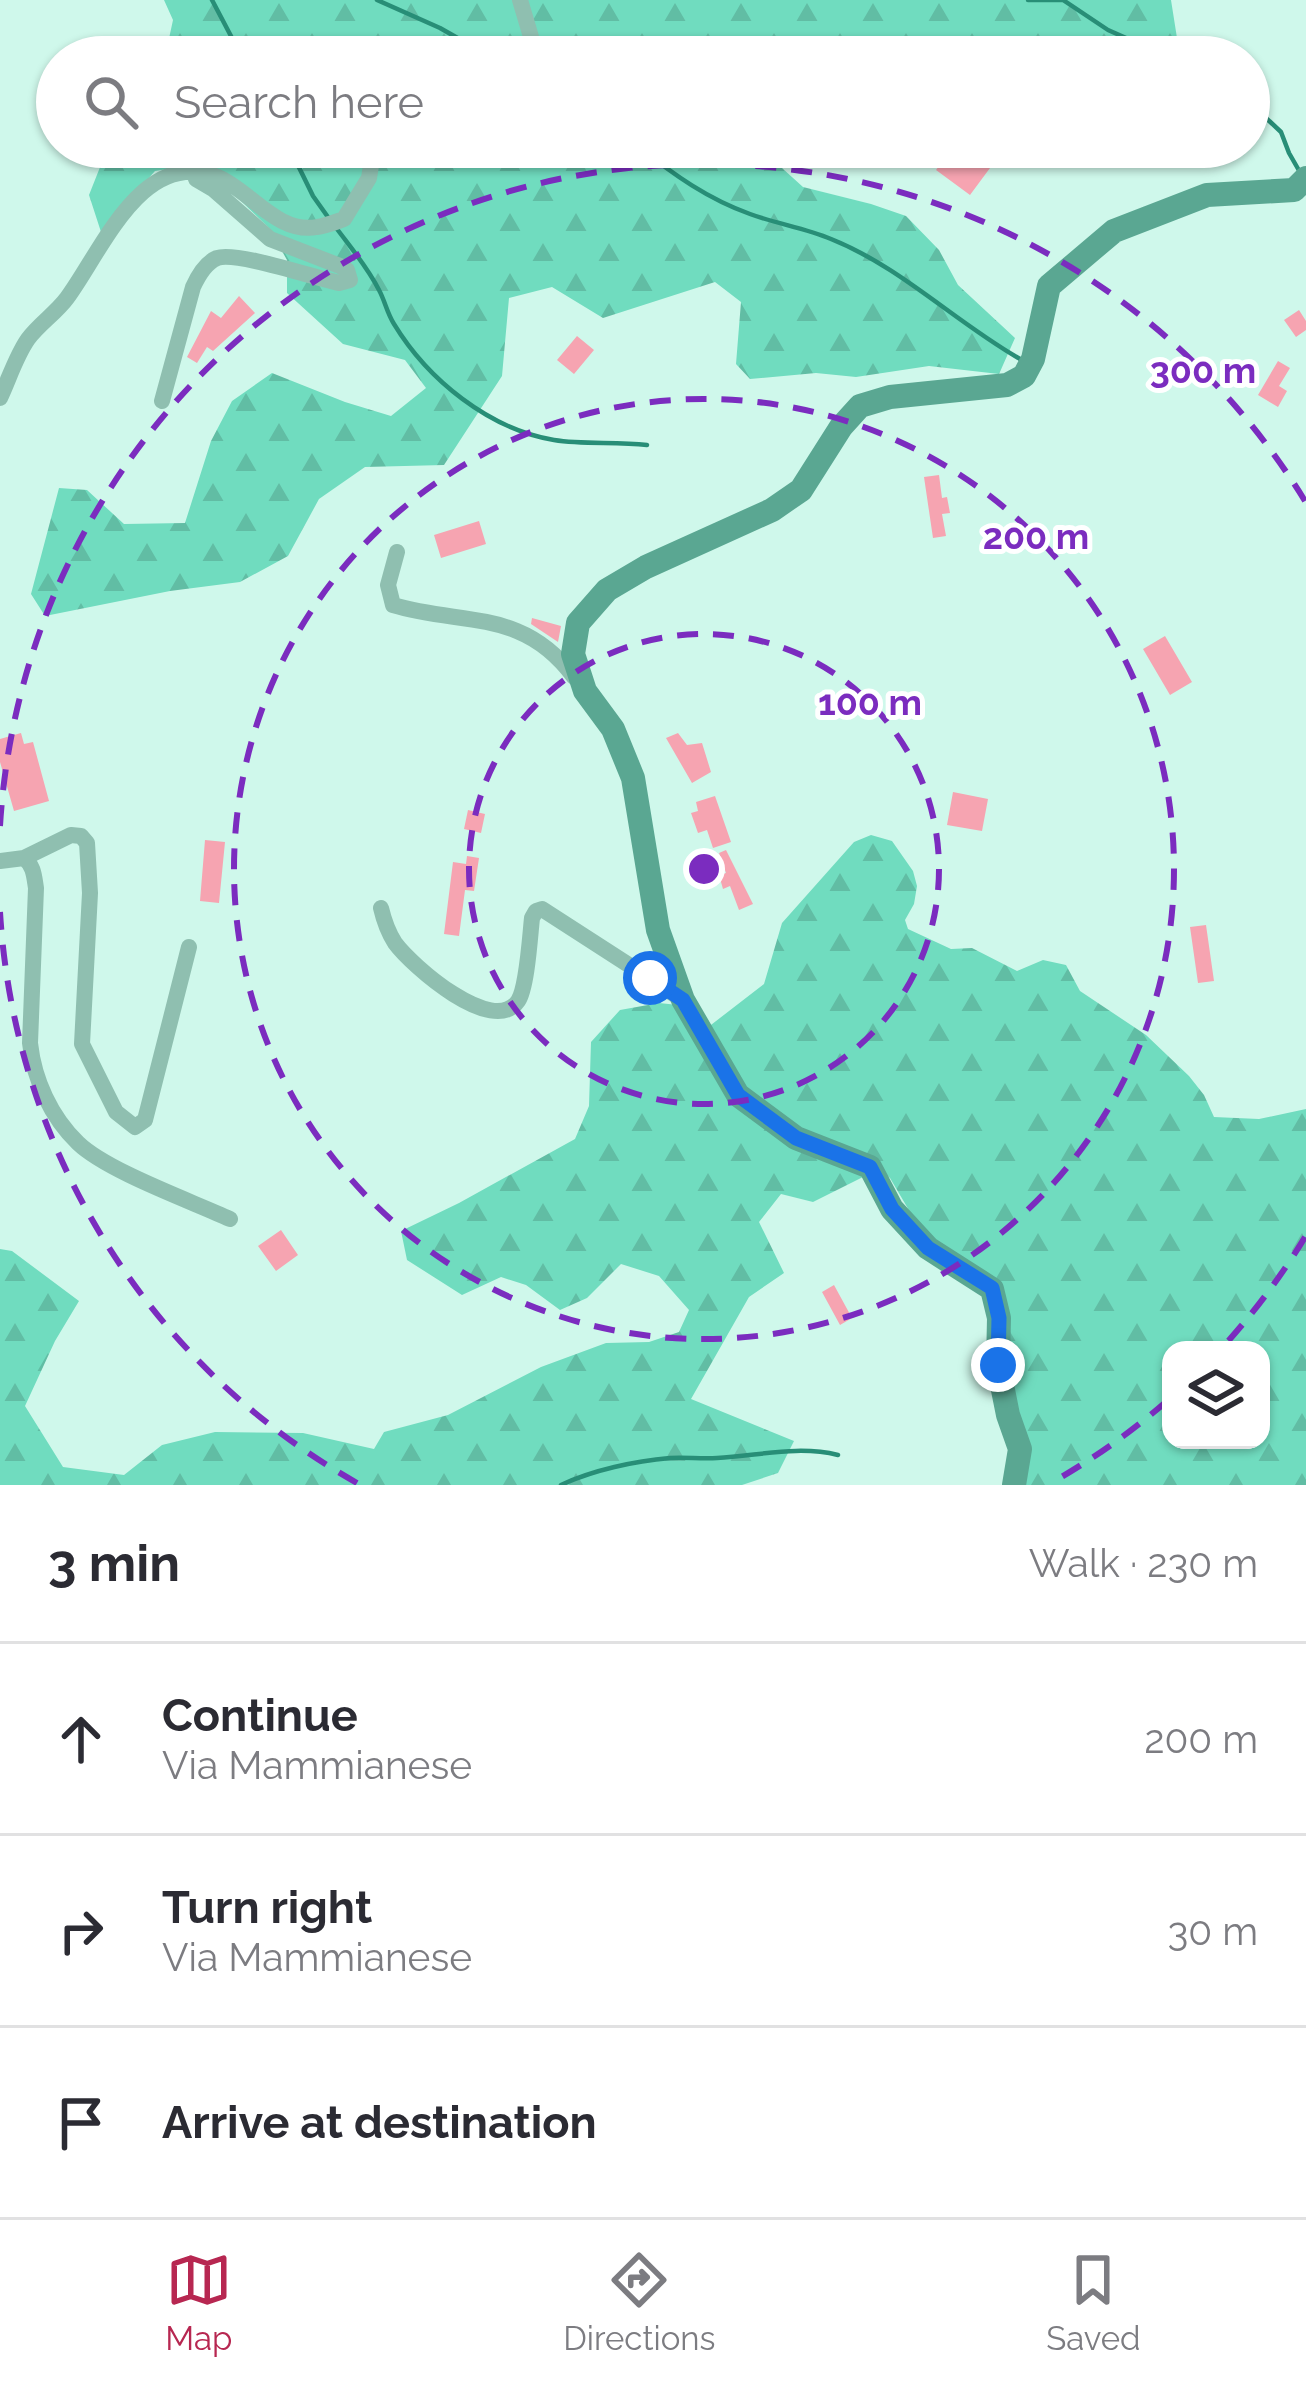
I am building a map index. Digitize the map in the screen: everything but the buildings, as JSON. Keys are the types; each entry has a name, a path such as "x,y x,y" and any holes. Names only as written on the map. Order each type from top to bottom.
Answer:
{"main road":[{"path":"1014,1485 1020,1449 1007,1415 998,1365 999,1318 992,1288 928,1248 892,1209 870,1167 796,1138 738,1095 683,1000 658,930 633,778 613,729 585,691 573,654 578,623 607,590 646,567 772,510 801,490 860,406 890,397 1006,385 1024,376 1033,359 1049,286 1114,231 1207,195 1294,190 1306,178"}],"street":[{"path":"520,0 531,36"},
{"path":"0,398 28,339 64,301 132,201 147,187 174,174 220,178 285,223 313,228 344,219 371,168"},
{"path":"162,401 193,287 213,260 233,256 339,284 346,283 350,275 340,266 270,239 199,180 174,174"},
{"path":"397,552 388,585 394,605 504,626 541,644 563,662 585,691"},
{"path":"0,861 24,858 70,835 81,836 87,843 90,893 82,1044 116,1112 135,1127 145,1120 189,947"},
{"path":"24,858 31,863 36,888 30,1043 33,1067 53,1110 88,1150 230,1219"},
{"path":"381,908 394,940 415,963 451,995 496,1011 517,1004 532,918 542,909 683,1000"}],"green space":[{"path":"164,0 1171,0 1177,36 170,36 173,20"},
{"path":"100,168 176,168 155,171 101,232 89,195"},
{"path":"207,168 782,168 803,187 906,216 939,250 958,285 1015,338 999,374 929,366 856,377 816,373 750,379 736,364 741,302 715,282 603,318 552,287 509,298 502,376 444,465 365,467 319,499 288,556 240,582 45,616 31,594 59,488 87,490 124,524 185,523 211,441 232,401 272,373 391,416 426,388 405,360 343,344 287,293 287,260 269,228"},
{"path":"871,835 892,841 913,871 917,886 905,920 908,929 951,949 972,948 1017,971 1043,960 1066,965 1080,991 1146,1035 1189,1076 1214,1117 1259,1119 1306,1109 1306,1485 1023,1485 1008,1388 1006,1309 920,1229 890,1178 860,1153 787,1123 744,1085 707,1028 764,984 782,923 854,842"},
{"path":"659,1003 678,1005 739,1106 863,1177 813,1202 781,1194 759,1222 784,1273 749,1297 691,1399 794,1441 778,1473 742,1485 0,1485 0,1249 12,1251 79,1301 25,1406 63,1467 124,1475 162,1445 215,1432 303,1433 374,1449 384,1432 448,1415 541,1367 606,1343 649,1342 679,1332 689,1310 659,1276 621,1264 587,1298 560,1310 526,1285 501,1277 462,1295 407,1260 401,1231 575,1139 589,1106 591,1042 620,1010"}],"waterway":[{"path":"212,0 231,36"},
{"path":"377,0 454,36"},
{"path":"1028,0 1063,0 1122,36"},
{"path":"1270,122 1281,132 1301,174"},
{"path":"299,168 330,220"},
{"path":"666,168 720,201 857,251 1020,359"},
{"path":"337,229 370,274 408,345 462,399 530,434 647,445"},
{"path":"561,1485 657,1459 793,1451 838,1455"}],"route":[{"path":"650,978 683,1000 738,1095 796,1138 870,1167 892,1209 928,1248 992,1288 999,1318 998,1365"}]}
